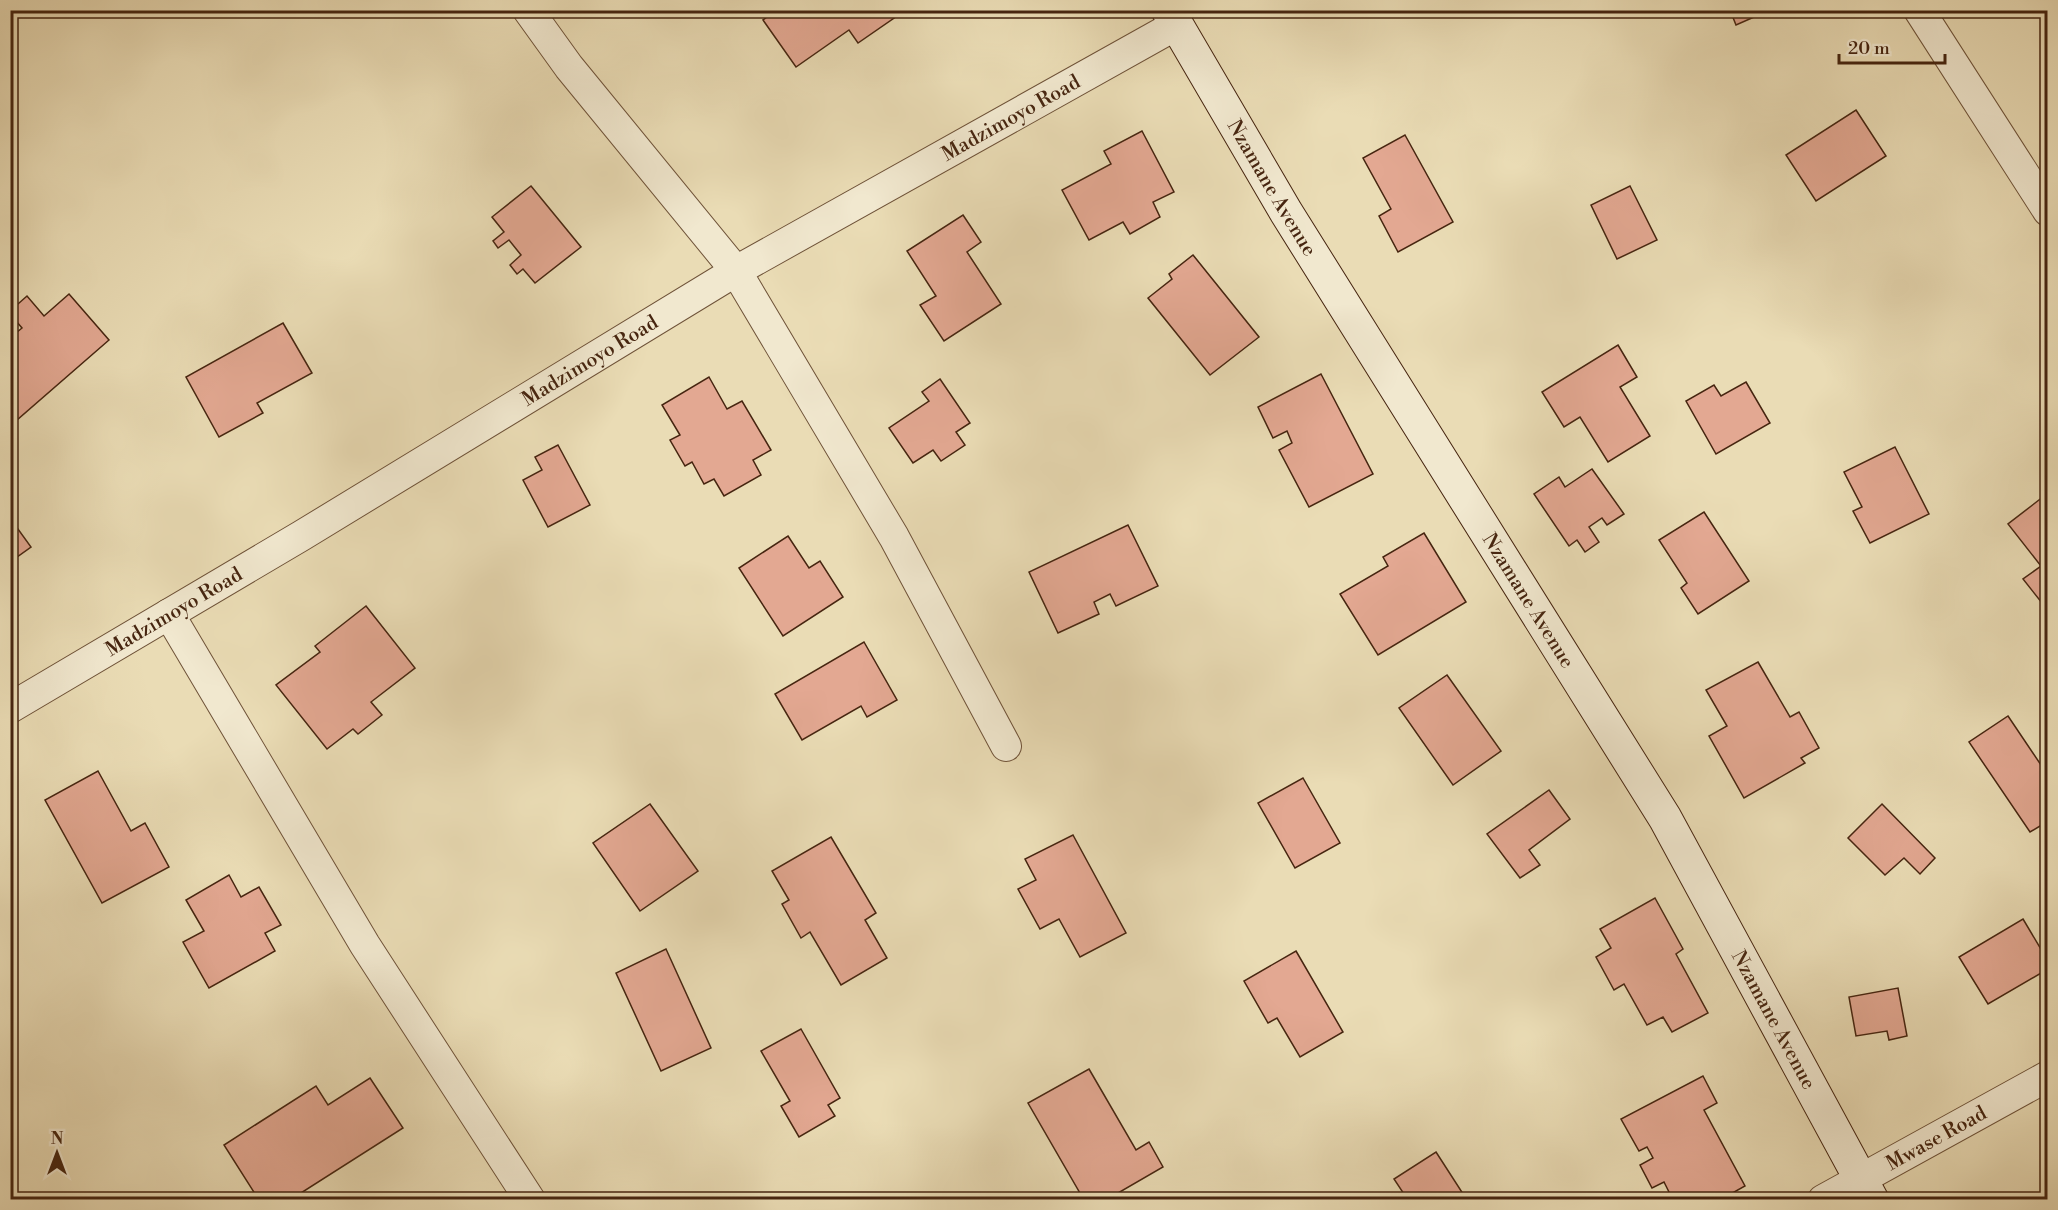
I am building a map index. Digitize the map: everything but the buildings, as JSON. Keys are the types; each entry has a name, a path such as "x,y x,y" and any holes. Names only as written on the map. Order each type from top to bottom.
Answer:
{"street":[{"path":"528,10 569,67 736,271 894,537 1006,746"},
{"path":"1919,10 2048,211"},
{"name":"Madzimoyo Road","path":"10,708 736,271 1172,17"},
{"name":"Nzamane Avenue","path":"1172,17 1286,212 1665,818 1866,1190"},
{"path":"169,614 364,945 530,1200"},
{"name":"Mwase Road","path":"1823,1200 1866,1190 2048,1076"}]}
